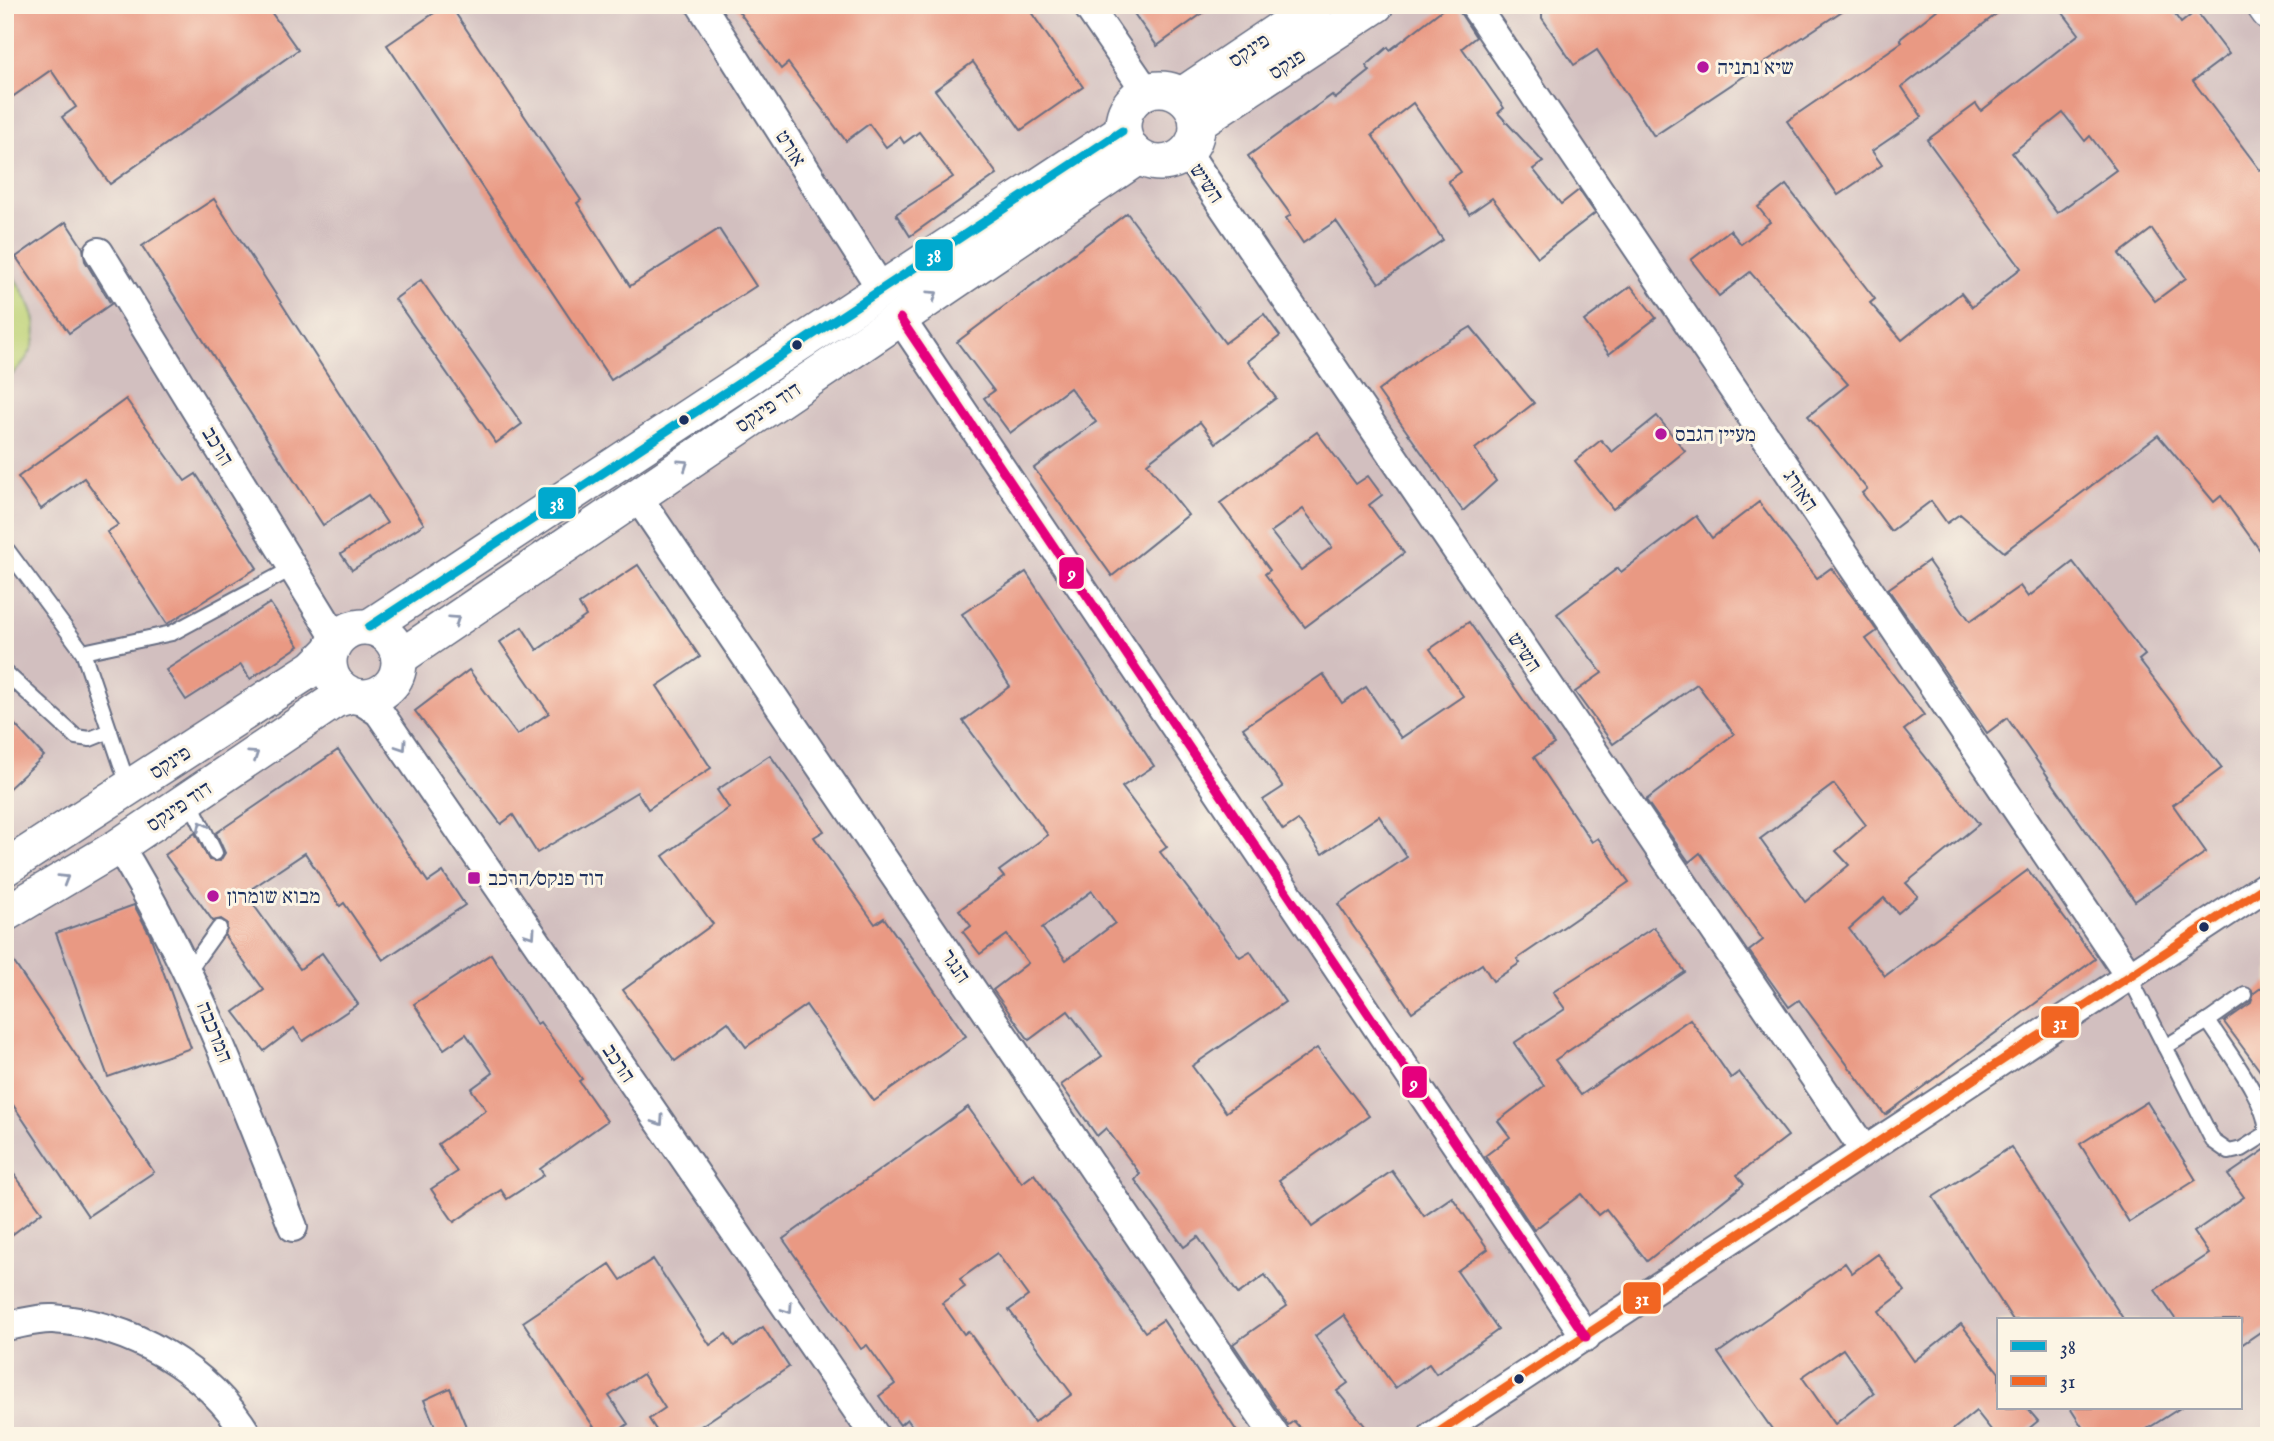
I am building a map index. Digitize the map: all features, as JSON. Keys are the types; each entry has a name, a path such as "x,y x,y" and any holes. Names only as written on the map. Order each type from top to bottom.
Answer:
{"street":[{"name":"אורט","path":"701,5 891,304 1586,1337"},
{"path":"1087,5 1146,91"},
{"name":"פינקס","path":"1189,124 1316,5"},
{"name":"פנקס","path":"1189,124 1376,5"},
{"name":"האורג","path":"1474,5 2128,974"},
{"path":"2264,5 2269,12"},
{"path":"1170,90 1189,124 1163,163 1150,163 1130,144 1127,107 1146,91 1170,90"},
{"name":"השיש","path":"1189,124 1864,1150"},
{"name":"פינקס","path":"5,868 313,668 345,639 891,304 1130,144"},
{"name":"הרכב","path":"99,252 293,568 345,639"},
{"name":"דוד פינקס","path":"399,658 637,496 891,304"},
{"name":"הנגר","path":"637,496 1275,1436"},
{"path":"388,637 399,658 399,668 390,687 372,697 354,696 343,691 330,673 345,639 388,637"},
{"name":"דוד פינקס","path":"5,914 119,846 335,700 354,696"},
{"name":"הרכב","path":"354,696 379,712 875,1436"},
{"name":"המרכבה","path":"119,846 153,901 189,970 293,1227"},
{"path":"1433,1436 1586,1337 2128,974 2269,884"},
{"path":"5,1326 52,1319 120,1332 183,1364 234,1412 248,1436"}],"lane":[{"path":"5,547 83,652 129,788"},
{"path":"83,652 172,633 293,568"},
{"path":"5,672 76,737 90,739 110,731"},
{"path":"189,799 215,853"},
{"path":"189,970 219,928"},
{"path":"2128,974 2213,1141 2229,1152 2242,1149 2266,1134 2267,1123 2258,1101 2208,1020"},
{"path":"2165,1046 2245,995"}],"shaded area":[{"path":"5,5 2269,5 2269,1436 5,1436"}],"green space":[{"path":"5,264 32,310 35,337 21,366 5,381"}],"building":[{"path":"5,5 266,5 298,50 110,184 62,117 76,107 51,70 5,102"},
{"path":"446,5 450,5 581,200 577,203 630,286 719,229 756,286 611,380 387,45"},
{"path":"734,5 1026,5 1083,87 1021,130 973,62 935,90 997,174 910,236 896,214 953,177 919,132 904,143 900,137 886,147 869,124 846,141 788,63 781,69"},
{"path":"1128,5 1214,5 1157,46"},
{"path":"1448,5 1455,5 1476,37 1462,48 1504,108 1498,113 1543,162 1533,169 1561,204 1579,190 1595,213 1538,257 1492,198 1469,214 1448,181 1461,172 1413,103 1372,135 1443,240 1379,283 1336,221 1303,243 1286,218 1291,215 1248,156 1332,95 1335,99 1370,71 1366,66 1388,47 1390,50"},
{"path":"1542,5 1851,5 1654,136 1597,50 1574,65 1542,18"},
{"path":"1943,5 2008,5 1902,87 1922,117 1872,151 1882,165 1838,195 1787,121 1902,42 1900,39"},
{"path":"2057,5 2168,5 2181,23 2196,11 2229,54 2193,81 2260,170 2269,164 2269,563 2221,496 2214,502 2158,435 2004,552 1960,514 1947,523 1931,501 1891,531 1862,493 1867,489 1808,416 1848,384 1750,272 1719,296 1691,260 1730,230 1741,244 1770,222 1758,207 1786,185 1875,299 1870,303 1902,340 1961,293 1972,307 2021,268 1927,140 1976,104 1981,111 2079,34","holes":["2063,113 2085,141 2090,136 2116,170 2057,213 2012,153","2152,229 2186,278 2155,301 2119,254"]},
{"path":"214,199 424,524 352,570 341,554 387,523 368,495 323,525 142,246"},
{"path":"1127,213 1225,343 1264,314 1280,336 1248,361 1276,398 1216,443 1200,422 1147,463 1188,515 1112,576 1034,468 1096,422 1070,388 1010,433 984,398 994,391 957,342"},
{"path":"66,222 83,248 85,261 111,304 69,333 16,257"},
{"path":"421,280 522,424 496,443 395,299"},
{"path":"1631,286 1656,318 1609,354 1584,321"},
{"path":"1471,327 1534,403 1475,449 1496,481 1463,511 1378,391 1422,356"},
{"path":"126,399 185,481 196,474 257,568 167,624 107,532 118,525 84,478 41,509 18,477"},
{"path":"1657,416 1685,451 1613,509 1575,461 1601,440 1612,452"},
{"path":"1317,432 1356,484 1368,476 1382,495 1369,505 1404,553 1305,627 1265,574 1270,570 1220,503","holes":["1303,509 1332,547 1301,570 1271,532"]},
{"path":"1759,502 1817,578 1831,568 1877,631 1866,639 1924,715 1904,730 1979,824 1906,883 1918,896 1898,913 1884,898 1849,929 1885,976 2028,870 2095,959 1885,1115 1799,1000 1789,1007 1749,951 1763,940 1700,853 1689,862 1646,800 1734,734 1697,684 1613,744 1575,692 1602,673 1557,614 1618,568 1621,572 1696,516 1712,538","holes":["1834,784 1866,825 1836,851 1849,865 1805,902 1760,839"]},
{"path":"1928,561 1970,621 2020,586 2028,597 2073,562 2145,655 2139,660 2222,768 2173,805 2206,852 2135,901 2007,718 1987,733 1888,589"},
{"path":"638,565 700,657 657,686 711,768 648,809 637,792 537,853 513,815 501,824 415,711 469,670 517,735 549,713 500,642 522,627 537,650 586,616 579,604"},
{"path":"1026,572 1154,766 1122,787 1167,847 1160,852 1240,957 1250,951 1285,1002 1192,1066 1226,1112 1317,1048 1369,1116 1279,1180 1312,1227 1392,1171 1424,1216 1452,1197 1488,1249 1457,1271 1498,1330 1436,1374 1429,1364 1395,1388 1344,1315 1315,1336 1348,1383 1337,1391 1373,1436 1307,1436 1294,1421 1288,1425 1233,1344 1287,1306 1265,1275 1238,1294 1198,1237 1184,1247 1135,1180 1140,1174 1106,1128 1097,1136 1061,1085 1102,1056 1068,1011 1029,1040 993,990 1028,963 1007,935 980,954 963,932 971,926 959,910 1004,877 999,871 1048,835 963,721 1010,686 962,614","holes":["1092,891 1115,923 1066,960 1042,928"]},
{"path":"270,603 299,646 250,679 241,665 186,700 166,670"},
{"path":"1469,622 1554,744 1534,757 1592,842 1598,838 1629,882 1517,959 1520,963 1493,981 1482,964 1412,1012 1338,904 1407,857 1379,816 1322,854 1298,820 1283,830 1263,800 1283,787 1243,728 1323,674 1342,703 1366,687 1401,738 1463,696 1430,649"},
{"path":"5,714 44,756 5,792"},
{"path":"338,750 428,882 443,872 465,905 383,960 344,903 340,906 305,853 245,893 300,969 322,953 358,1004 303,1041 294,1028 264,1051 234,1012 264,990 225,936 227,923 221,919 213,921 165,855 195,833 209,860 220,861 225,853 216,833"},
{"path":"770,755 824,831 814,837 875,924 884,918 966,1036 874,1101 806,1005 746,1047 728,1022 675,1061 623,990 713,924 663,856 729,808 717,790"},
{"path":"134,905 150,935 191,1048 108,1077 56,933"},
{"path":"1654,927 1685,972 1555,1060 1581,1095 1690,1019 1731,1078 1739,1072 1788,1136 1737,1175 1744,1184 1647,1261 1606,1209 1598,1215 1581,1194 1534,1230 1485,1156 1510,1137 1498,1121 1544,1086 1514,1043 1565,1009 1553,992"},
{"path":"5,949 154,1172 88,1216 5,1093"},
{"path":"491,954 537,1024 540,1022 582,1079 579,1081 607,1121 540,1169 544,1175 507,1199 501,1190 454,1222 431,1189 457,1172 438,1144 486,1110 471,1089 493,1073 466,1034 444,1049 414,1004"},
{"path":"2269,982 2269,1083 2224,1022 2251,1003 2254,993"},
{"path":"2147,1102 2196,1180 2129,1222 2080,1144"},
{"path":"968,1107 1022,1183 1034,1174 1145,1332 1163,1320 1240,1436 919,1436 907,1419 900,1425 879,1396 895,1384 867,1345 861,1349 783,1239","holes":["997,1253 1028,1296 1009,1310 1072,1394 1034,1422 968,1331 964,1334 942,1303 965,1287 960,1279"]},
{"path":"2011,1147 2123,1318 2012,1318 1933,1197"},
{"path":"2269,1147 2269,1326 2242,1344 2242,1318 2175,1318 2155,1290 2209,1254 2194,1232 2244,1197 2228,1175"},
{"path":"5,1162 42,1212 5,1240"},
{"path":"1878,1254 1905,1291 1879,1311 1914,1361 1961,1324 1997,1370 1997,1410 2029,1410 2038,1421 2020,1436 1996,1436 1976,1411 1945,1436 1777,1436 1718,1353 1845,1263 1852,1273","holes":["1843,1349 1874,1393 1835,1424 1802,1377"]},
{"path":"653,1259 710,1345 726,1334 734,1346 763,1327 789,1367 686,1436 660,1436 649,1419 665,1408 643,1374 609,1396 628,1424 611,1436 600,1436 523,1322 610,1264 621,1280"},
{"path":"450,1388 470,1436 439,1436 424,1400"},
{"path":"2071,1410 2177,1410 2136,1436 2088,1436"}],"transit line":[{"name":"38","path":"369,627 1122,131"},
{"name":"9","path":"900,318 1586,1337"},
{"name":"31","path":"1433,1436 2269,884"}],"place":[{"name":"שיא נתניה","path":"1703,67"},
{"name":"מעיין הגבס","path":"1661,434"},
{"name":"דוד פנקס/הרכב","path":"474,878"},
{"name":"מבוא שומרון","path":"213,896"}]}
